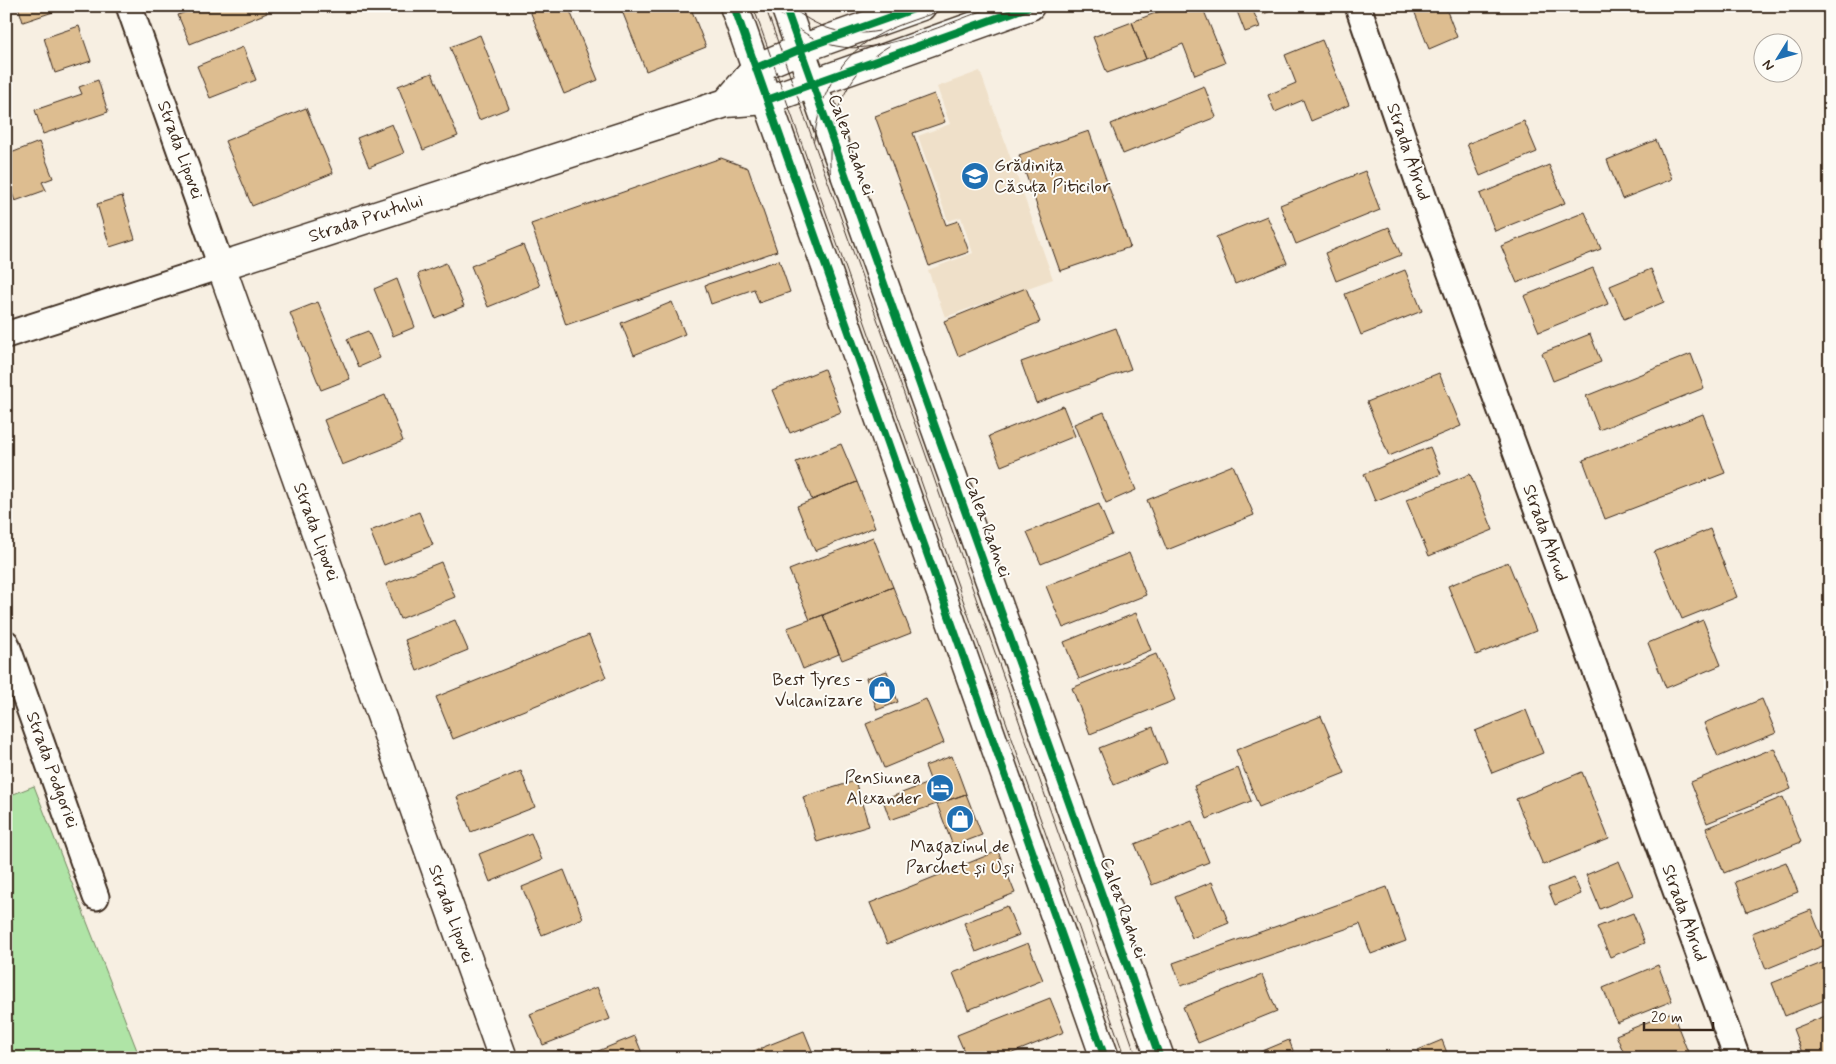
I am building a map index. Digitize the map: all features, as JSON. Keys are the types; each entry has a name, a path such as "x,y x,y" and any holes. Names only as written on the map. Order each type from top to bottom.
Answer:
{"main road":[{"path":"734,6 1105,1058"},
{"name":"Calea Radnei","path":"785,6 1160,1058"},
{"path":"726,103 756,68 801,49 922,6"},
{"name":"Strada Prutului","path":"221,266 726,103 767,100 1030,6"},
{"name":"Strada Lipovei","path":"221,266 503,1058"}],"street":[{"name":"Strada Lipovei","path":"128,6 221,266"},
{"name":"Strada Abrud","path":"1358,6 1431,219 1737,1058"},
{"name":"Strada Prutului","path":"6,335 221,266"},
{"name":"Strada Podgoriei","path":"6,643 96,897"}],"shaded area":[{"name":"Grădinița Căsuța Piticilor","path":"980,71 1053,279 945,317 928,270 973,253 961,217 948,221 918,136 950,124 937,87"}],"green space":[{"path":"34,786 140,1058 6,1058 6,797"}],"building":[{"path":"18,6 71,6 23,22"},
{"path":"201,6 265,6 267,13 190,44 178,15"},
{"path":"528,6 568,6 598,80 564,94"},
{"path":"620,6 690,6 706,47 646,71"},
{"path":"1173,6 1202,6 1225,63 1195,75 1183,44 1146,59 1132,22"},
{"path":"1235,6 1251,6 1260,27 1245,32"},
{"path":"1260,6 1278,6 1279,8 1263,14"},
{"path":"1418,6 1445,6 1457,37 1429,49 1413,8"},
{"path":"1132,22 1146,59 1107,73 1093,37"},
{"path":"79,26 91,61 55,73 44,38"},
{"path":"480,35 509,108 479,120 450,47"},
{"path":"1322,40 1349,105 1311,121 1303,100 1275,112 1268,95 1296,83 1285,55"},
{"path":"243,47 256,80 210,98 197,66"},
{"path":"432,73 458,136 423,150 398,86"},
{"path":"98,80 108,112 43,134 35,110 82,94 79,87"},
{"path":"1204,86 1216,117 1123,154 1111,124"},
{"path":"934,94 945,122 913,133 946,225 958,221 969,252 929,266 875,116"},
{"path":"306,108 333,173 252,206 225,141"},
{"path":"1524,121 1537,152 1480,176 1467,144"},
{"path":"392,124 404,153 369,167 357,138"},
{"path":"1089,131 1130,247 1060,271 1019,155"},
{"path":"1656,140 1672,179 1622,199 1607,160"},
{"path":"39,142 53,178 42,182 46,190 15,201 6,177 6,155"},
{"path":"721,158 748,168 777,251 566,325 531,224"},
{"path":"1549,165 1565,203 1495,231 1480,194"},
{"path":"1365,171 1380,210 1296,244 1280,205"},
{"path":"122,196 135,239 110,247 97,204"},
{"path":"1585,212 1601,249 1517,283 1501,246"},
{"path":"1267,216 1287,263 1235,284 1216,237"},
{"path":"1389,227 1401,255 1336,281 1325,253"},
{"path":"523,245 540,286 488,307 471,266"},
{"path":"779,260 790,292 759,303 754,289 711,304 705,285"},
{"path":"446,263 464,306 435,318 418,274"},
{"path":"1593,268 1608,304 1539,332 1524,296"},
{"path":"1651,269 1664,302 1624,319 1610,286"},
{"path":"1405,270 1422,311 1361,335 1345,294"},
{"path":"397,279 415,327 393,336 374,289"},
{"path":"1026,288 1040,322 958,356 944,321"},
{"path":"318,302 350,379 321,390 290,313"},
{"path":"672,302 685,334 634,355 621,323"},
{"path":"1116,328 1131,369 1036,403 1021,362"},
{"path":"368,331 380,358 359,367 347,339"},
{"path":"1590,334 1601,362 1553,381 1542,353"},
{"path":"1691,354 1704,388 1599,430 1586,396"},
{"path":"824,369 841,412 790,433 772,390"},
{"path":"1439,373 1461,426 1389,456 1367,402"},
{"path":"385,395 403,441 342,465 324,420"},
{"path":"1063,406 1075,436 1001,466 989,436"},
{"path":"1104,412 1136,490 1106,503 1074,424"},
{"path":"1703,414 1725,473 1605,519 1583,460"},
{"path":"841,444 857,482 812,500 796,462"},
{"path":"1430,447 1441,474 1375,501 1364,474"},
{"path":"1233,465 1254,515 1167,550 1147,500"},
{"path":"1470,474 1493,530 1429,556 1406,500"},
{"path":"857,482 875,527 815,551 797,506"},
{"path":"1099,504 1112,535 1041,564 1027,532"},
{"path":"419,512 433,545 384,565 370,531"},
{"path":"1710,529 1737,597 1682,619 1654,552"},
{"path":"873,537 893,587 810,620 789,570"},
{"path":"1129,553 1146,595 1063,628 1046,586"},
{"path":"441,562 455,597 400,619 386,584"},
{"path":"1508,562 1536,631 1476,655 1448,586"},
{"path":"893,587 911,633 842,660 823,615"},
{"path":"1136,613 1151,650 1079,679 1064,642"},
{"path":"823,615 839,654 803,669 787,628"},
{"path":"455,620 468,650 417,671 405,640"},
{"path":"1703,620 1721,665 1666,688 1648,643"},
{"path":"589,635 606,677 453,739 436,697"},
{"path":"1156,654 1175,700 1090,734 1072,688"},
{"name":"Best Tyres - Vulcanizare","path":"887,671 898,702 877,710 866,678"},
{"path":"926,699 944,743 884,768 866,724"},
{"path":"1762,699 1776,733 1718,757 1704,723"},
{"path":"1526,710 1543,753 1492,773 1475,731"},
{"path":"1321,716 1345,773 1259,807 1236,750"},
{"path":"1153,727 1167,763 1114,785 1099,748"},
{"path":"1774,748 1791,789 1707,823 1691,782"},
{"name":"Pensiunea Alexander","path":"952,756 966,794 890,820 883,800 931,782 925,766"},
{"path":"1238,768 1251,801 1207,819 1194,786"},
{"path":"521,771 535,807 471,832 457,797"},
{"path":"1582,772 1609,839 1543,865 1516,799"},
{"path":"855,781 869,826 817,842 803,797"},
{"name":"Magazinul de Parchet și Uși","path":"966,794 982,835 953,846 937,804"},
{"path":"1783,797 1801,842 1724,873 1706,828"},
{"path":"1192,821 1209,862 1152,885 1135,844"},
{"path":"531,833 542,860 490,882 479,854"},
{"path":"998,851 1015,893 887,944 870,903"},
{"path":"1619,861 1633,895 1600,909 1586,875"},
{"path":"1786,862 1798,892 1747,912 1735,882"},
{"path":"564,870 583,918 542,935 522,887"},
{"path":"1574,878 1581,894 1555,905 1548,888"},
{"path":"1212,882 1229,923 1192,938 1175,897"},
{"path":"1387,887 1406,941 1371,954 1360,924 1181,986 1173,963"},
{"path":"1007,906 1019,935 976,952 964,923"},
{"path":"1811,910 1825,945 1766,969 1752,933"},
{"path":"1633,913 1645,943 1610,957 1597,927"},
{"path":"1028,943 1043,980 968,1010 953,973"},
{"path":"1827,961 1830,968 1830,998 1785,1016 1772,983"},
{"path":"1658,965 1672,1001 1617,1023 1603,988"},
{"path":"1262,975 1277,1011 1198,1043 1183,1007"},
{"path":"597,987 610,1019 543,1045 530,1014"},
{"path":"1050,998 1064,1032 1000,1058 967,1058 957,1035"},
{"path":"1672,1012 1688,1052 1674,1058 1626,1058 1616,1035"},
{"path":"1830,1014 1830,1058 1804,1058 1793,1029"},
{"path":"804,1031 815,1058 736,1058"},
{"path":"635,1036 644,1058 581,1058"},
{"path":"1289,1040 1296,1058 1246,1058"},
{"path":"1442,1040 1449,1058 1422,1058 1418,1050"}],"tram line":[{"path":"753,6 1125,1058"},
{"path":"765,6 922,444 1137,1058"},
{"path":"772,6 786,19 810,36 827,44 853,48 894,42 938,28 995,6"},
{"path":"790,6 810,20 831,29 854,33 879,31"},
{"path":"814,140 816,125 825,95 849,57 860,47 883,33 955,6"},
{"path":"831,180 831,142 834,122 840,104 848,87 859,71 873,57 889,46"}],"cycle path":[{"path":"734,6 1105,1058"},
{"path":"785,6 1160,1058"},
{"path":"756,68 801,49 922,6"},
{"path":"767,100 1030,6"}],"place":[{"name":"Grădinița Căsuța Piticilor","path":"975,176"},
{"name":"Best Tyres - Vulcanizare","path":"882,690"},
{"name":"Pensiunea Alexander","path":"940,788"},
{"name":"Magazinul de Parchet și Uși","path":"960,819"}]}
